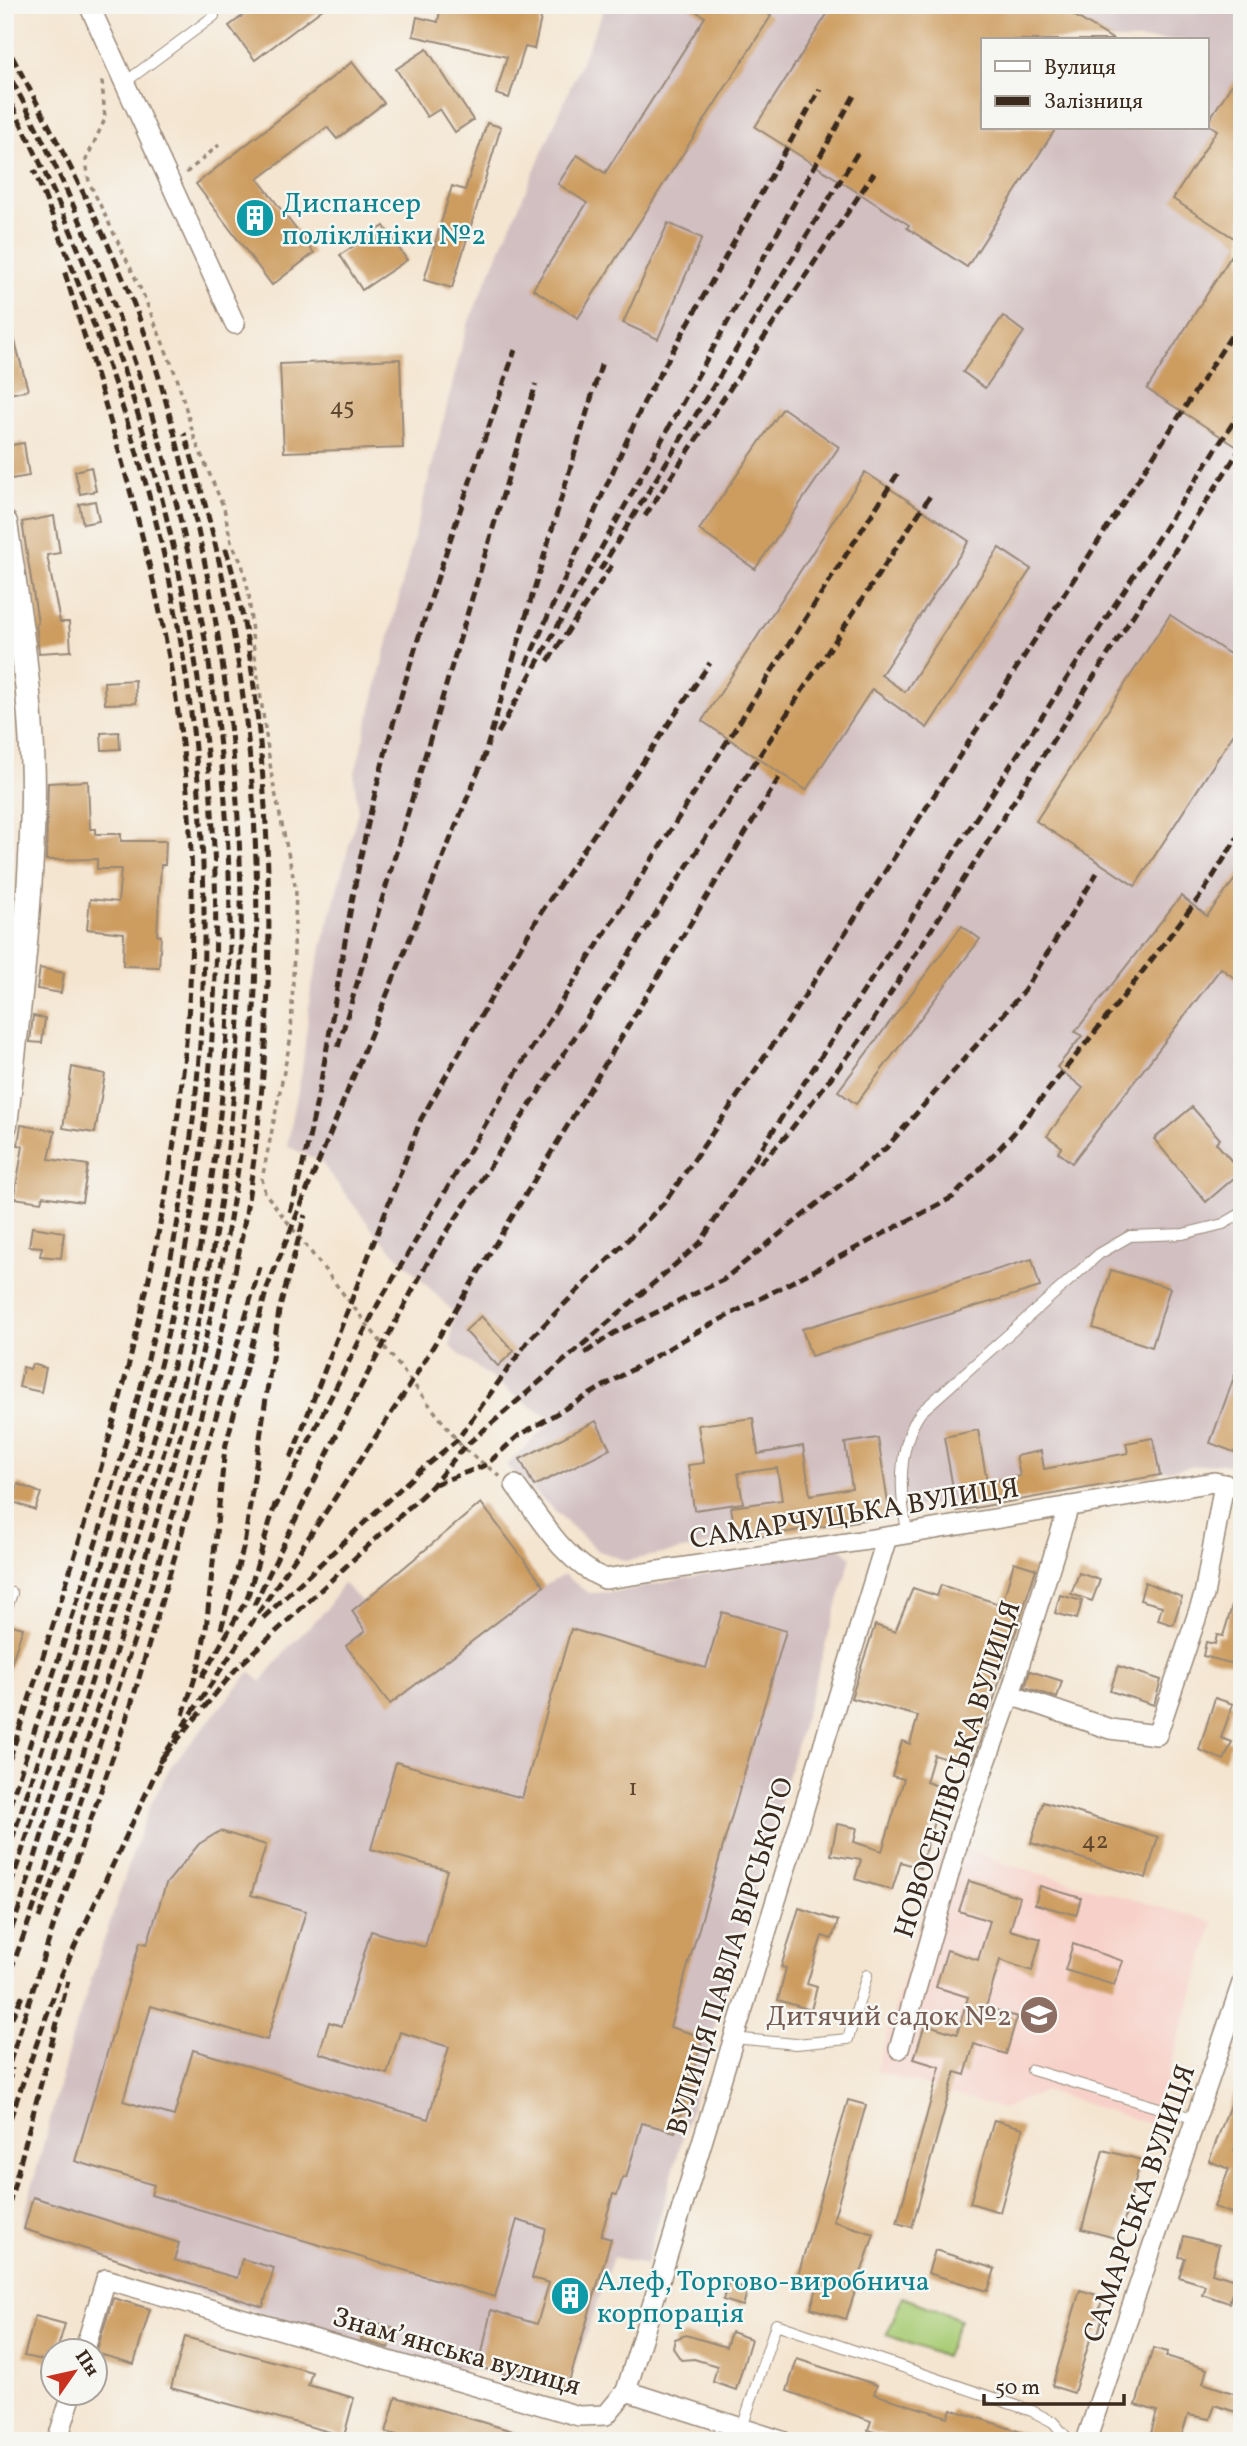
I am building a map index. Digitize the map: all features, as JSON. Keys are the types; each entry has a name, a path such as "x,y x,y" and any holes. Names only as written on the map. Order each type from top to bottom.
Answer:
{"street":[{"path":"89,5 235,324"},
{"path":"5,523 14,632 33,789 31,883 10,1024 5,1125"},
{"name":"САМАРЧУЦЬКА ВУЛИЦЯ","path":"515,1485 565,1551 584,1571 605,1579 908,1534 1214,1482 1233,1486"},
{"path":"1010,1695 1110,1729 1157,1735 1204,1595 1233,1486"},
{"name":"НОВОСЕЛІВСЬКА ВУЛИЦЯ","path":"899,2049 962,1829 1010,1695 1069,1506"},
{"name":"ВУЛИЦЯ ПАВЛА ВІРСЬКОГО","path":"625,2391 887,1537"},
{"name":"САМАРСЬКА ВУЛИЦЯ","path":"1086,2441 1240,1995"},
{"name":"Знамʼянська вулиця","path":"88,2338 106,2278 579,2416 606,2415 625,2391"},
{"path":"625,2391 776,2440"},
{"path":"57,2441 67,2408"}],"lane":[{"path":"124,83 214,16"},
{"path":"908,1534 900,1488 912,1424 921,1412 1099,1254 1130,1236 1183,1234 1223,1224 1242,1213"},
{"path":"5,1614 12,1593"},
{"path":"733,2038 796,2044 849,2039 867,1975"},
{"path":"1032,2070 1196,2119"},
{"path":"742,2428 776,2324 1032,2411 1053,2422 1070,2441"}],"path":[{"path":"103,37 104,119 86,160 89,182 142,294 177,378 195,440 224,509 231,542 242,564 250,594 252,635 272,778 296,890 291,1037 262,1180 265,1194 464,1448 515,1485"},
{"path":"172,186 219,145"}],"shaded area":[{"path":"606,5 1242,5 1242,1467 1217,1463 855,1516 626,1561 597,1550 506,1465 554,1420 519,1399 450,1347 454,1313 376,1234 321,1162 287,1146 302,1071 311,989 358,811 354,777 467,326"},
{"path":"481,1503 544,1586 564,1575 588,1593 618,1592 840,1547 851,1557 646,2264 613,2257 566,2392 394,2355 301,2328 21,2228 72,2038 149,1808 171,1766 250,1672 261,1682 288,1648 325,1611 343,1583 362,1602"},
{"name":"Дитячий садок №2","path":"945,1839 1006,1864 1214,1922 1153,2125 1045,2091 1003,2109 876,2071"}],"green space":[{"path":"902,2297 960,2319 945,2357 887,2335"}],"building":[{"path":"257,5 328,5 255,60 229,26"},
{"path":"441,5 544,5 534,49 525,47 509,98 496,94 507,57 413,36 417,17 438,22"},
{"path":"686,5 754,5 771,16 578,318 533,289 587,203 558,184 577,155 605,173 705,17"},
{"path":"833,5 1057,5 1111,38 981,38 981,130 1055,130 967,267 907,228 909,225 755,127"},
{"path":"427,49 473,120 455,132 440,109 427,117 396,69"},
{"name":"Диспансер поліклініки №2","path":"352,62 384,103 337,139 327,127 258,179 314,253 272,285 196,184"},
{"path":"1242,69 1242,450 1147,389 1240,242 1173,199 1217,130 1208,121"},
{"path":"487,123 501,127 452,288 424,280 452,186 465,190"},
{"path":"668,223 702,238 658,339 623,323"},
{"path":"384,226 407,260 362,290 340,255"},
{"path":"1003,316 1024,332 985,388 963,372"},
{"path":"5,323 10,323 28,390 5,395"},
{"path":"400,359 403,448 284,452 280,364"},
{"path":"783,408 839,447 755,569 699,530"},
{"path":"24,443 29,476 11,479 5,446"},
{"path":"91,467 96,491 80,494 75,471"},
{"path":"865,472 969,541 881,675 905,692 999,548 1031,569 927,728 872,689 806,790 702,721"},
{"path":"95,501 99,521 83,524 79,504"},
{"path":"54,516 60,553 47,555 60,622 69,622 71,651 39,653 38,623 22,522"},
{"path":"1170,615 1242,662 1242,721 1135,886 1036,821"},
{"path":"135,680 136,703 105,704 104,682"},
{"path":"119,732 120,749 102,750 101,733"},
{"path":"88,781 90,829 96,829 96,834 121,834 121,841 166,841 165,865 161,865 157,935 161,936 159,967 123,966 124,933 87,929 90,899 118,902 121,869 97,869 97,859 46,860 48,783"},
{"path":"1242,870 1242,984 1221,968 1072,1163 1058,1152 1062,1147 1047,1136 1083,1088 1057,1067 1082,1036 1075,1032 1181,896 1207,916"},
{"path":"962,926 980,939 856,1104 838,1091"},
{"path":"40,968 64,973 61,993 37,989"},
{"path":"33,1016 45,1018 42,1043 30,1042"},
{"path":"72,1067 105,1074 95,1133 63,1128"},
{"path":"1192,1107 1220,1139 1216,1143 1241,1172 1206,1202 1154,1139"},
{"path":"21,1125 55,1131 49,1159 88,1165 82,1202 43,1196 41,1202 14,1198 23,1146 18,1145"},
{"path":"32,1227 64,1232 61,1258 40,1256 42,1247 29,1246"},
{"path":"1032,1259 1040,1287 811,1356 802,1329"},
{"path":"1111,1270 1170,1288 1152,1347 1093,1328"},
{"path":"481,1316 514,1351 498,1366 465,1331"},
{"path":"1242,1361 1242,1455 1210,1443"},
{"path":"32,1364 46,1368 41,1392 19,1387 23,1367 30,1369"},
{"path":"753,1418 758,1454 803,1446 810,1495 852,1488 845,1443 878,1438 890,1516 736,1540 731,1507 782,1500 777,1468 738,1473 743,1503 694,1510 688,1465 704,1463 698,1425"},
{"path":"596,1421 610,1449 534,1486 520,1459"},
{"path":"978,1430 987,1482 1020,1476 1016,1456 1041,1451 1044,1469 1128,1453 1126,1443 1153,1438 1160,1475 957,1511 944,1437"},
{"path":"18,1484 41,1493 35,1510 13,1502"},
{"path":"481,1503 544,1586 390,1704 346,1646 365,1631 352,1611"},
{"path":"1014,1562 1036,1569 974,1760 968,1765 934,1755 926,1782 944,1788 920,1868 901,1862 892,1890 855,1879 861,1860 831,1855 837,1824 857,1828 854,1842 882,1851 904,1779 892,1776 902,1741 910,1744 918,1716 851,1698 875,1625 895,1632 913,1588 937,1596 941,1585 1002,1605"},
{"path":"1079,1573 1100,1580 1092,1601 1071,1594"},
{"path":"1145,1582 1182,1597 1173,1625 1158,1620 1162,1606 1140,1600"},
{"path":"1060,1595 1082,1601 1077,1619 1055,1613"},
{"path":"1233,1603 1242,1606 1234,1650 1242,1652 1242,1666 1203,1656 1206,1642 1215,1644 1217,1635 1223,1636"},
{"path":"722,1612 786,1631 670,2027 703,2037 675,2132 642,2123 626,2178 623,2177 617,2195 613,2194 601,2236 611,2239 566,2392 479,2367 491,2310 537,2324 549,2283 532,2278 546,2229 517,2220 495,2297 151,2195 154,2185 75,2161 140,1942 147,1944 166,1884 199,1844 220,1831 266,1845 251,1895 306,1911 267,2040 151,2006 123,2101 174,2116 193,2050 428,2119 449,2047 400,2032 387,2074 319,2053 329,2022 342,2026 371,1931 425,1947 447,1870 371,1849 396,1762 522,1798 571,1629 706,1668"},
{"path":"5,1623 23,1628 8,1673 5,1673"},
{"path":"1118,1666 1161,1680 1154,1705 1110,1691"},
{"path":"1030,1671 1062,1681 1057,1698 1025,1687"},
{"path":"1215,1698 1233,1704 1221,1738 1232,1742 1224,1760 1199,1750"},
{"path":"1043,1802 1158,1837 1146,1878 1031,1843"},
{"path":"969,1881 1020,1897 1010,1930 1041,1939 1032,1971 1000,1960 986,2007 1017,2017 1006,2054 974,2044 965,2075 955,2072 912,2227 897,2223 940,2067 914,2059 925,2024 957,2034 968,1997 936,1987 947,1950 978,1960 990,1921 959,1911"},
{"path":"1040,1886 1081,1898 1076,1915 1035,1904"},
{"path":"799,1908 838,1921 832,1939 822,1936 807,1984 817,1987 811,2010 778,2000 786,1968 781,1967"},
{"path":"1073,1944 1123,1961 1114,1985 1065,1970"},
{"path":"1240,2078 1242,2129 1234,2151 1242,2138 1242,2217 1214,2207 1229,2169 1209,2161"},
{"path":"848,2100 866,2105 833,2221 874,2234 846,2319 811,2308 818,2285 797,2279"},
{"path":"994,2120 1023,2128 1000,2212 970,2203"},
{"path":"1103,2150 1141,2160 1119,2239 1082,2229"},
{"path":"33,2197 179,2243 174,2260 237,2278 242,2259 274,2268 263,2307 24,2229"},
{"path":"1184,2236 1219,2245 1212,2273 1236,2280 1229,2303 1202,2294 1205,2285 1179,2277 1185,2258 1179,2257"},
{"path":"935,2250 995,2269 988,2291 928,2273"},
{"path":"728,2283 748,2289 743,2306 723,2300"},
{"path":"1080,2290 1103,2297 1097,2317 1102,2319 1098,2334 1092,2333 1074,2393 1052,2386"},
{"path":"113,2298 150,2309 134,2364 108,2356 108,2338 101,2338"},
{"path":"35,2316 65,2324 61,2338 38,2338 38,2359 24,2356"},
{"path":"367,2320 395,2328 389,2348 361,2340"},
{"path":"731,2332 751,2339 736,2390 713,2382 717,2366 694,2359 681,2360 673,2348 675,2339 686,2335 726,2347"},
{"path":"185,2337 312,2372 308,2385 354,2398 344,2436 171,2388"},
{"path":"1153,2348 1168,2352 1166,2356 1207,2369 1203,2383 1242,2396 1242,2414 1215,2405 1210,2419 1188,2415 1180,2441 1149,2441 1157,2411 1136,2405"},
{"path":"797,2359 877,2385 874,2394 948,2417 951,2409 1039,2438 1039,2441 902,2441 868,2430 871,2421 787,2391"},
{"path":"396,2397 533,2437 532,2441 417,2441 386,2432"}],"railway":[{"path":"5,43 112,252 145,334 162,386 210,588 225,685 241,880 241,978 235,1075 225,1173 200,1316 177,1408 150,1498 21,1903 5,1945"},
{"path":"5,68 74,207 131,352 176,501 207,653 225,807 230,962 220,1117 195,1271 177,1351 109,1589 5,1903"},
{"path":"526,665 644,402 820,89"},
{"path":"5,92 71,231 125,373 166,516 195,661 212,809 215,958 206,1109 183,1261 167,1337 148,1413 103,1563 5,1861"},
{"path":"498,733 855,94"},
{"path":"600,570 858,152"},
{"path":"5,1819 92,1555 144,1376 183,1194 195,1102 203,978 203,855 199,793 175,609 163,552 133,441 96,332 34,170"},
{"path":"645,516 874,173"},
{"path":"5,1773 85,1523 151,1271 174,1143 188,1014 192,883 183,751 174,689 135,508 64,270"},
{"path":"263,1618 417,1473 457,1440 528,1341 665,1202 778,1037 1242,319"},
{"path":"290,1212 314,1116 348,921 382,764 416,645 515,350"},
{"path":"183,1715 199,1665 206,1629 225,1448 267,1288 484,757 602,362"},
{"path":"338,1047 536,384"},
{"path":"779,778 406,1391 160,1761 236,1669 432,1486 463,1448 700,1243 1242,409"},
{"path":"5,1984 60,1829 170,1474 209,1323 238,1168 250,1063 256,956 256,850 248,744 234,638 213,535 184,433"},
{"path":"760,1163 785,1137 861,1039 1242,446"},
{"path":"274,1510 378,1304 519,1068 900,470"},
{"path":"254,1605 353,1401 431,1256 932,493"},
{"path":"39,1918 59,1867 107,1722 197,1430 233,1281 253,1164 268,986 268,867 263,775 253,676 241,610 225,546"},
{"path":"548,661 612,565"},
{"path":"291,1458 421,1119 540,914 710,663"},
{"path":"435,1484 486,1465 518,1436 695,1333 953,1197 1013,1134 1123,997 1204,891 1242,830"},
{"path":"585,1353 614,1333 723,1280 886,1148 1024,991 1097,873"},
{"path":"221,1629 244,1545 279,1311 305,1215"},
{"path":"5,2077 55,1921 131,1705 260,1267"},
{"path":"202,1677 247,1599 276,1501"},
{"path":"5,2133 60,1978 165,1753"},
{"path":"5,2220 68,1981"},
{"path":"5,2032 24,1992"},
{"path":"5,2099 12,2068"}],"place":[{"name":"Диспансер поліклініки №2","path":"255,218"},
{"name":"Дитячий садок №2","path":"1039,2015"},
{"name":"Алеф, Торгово-виробнича корпорація","path":"570,2296"}]}
